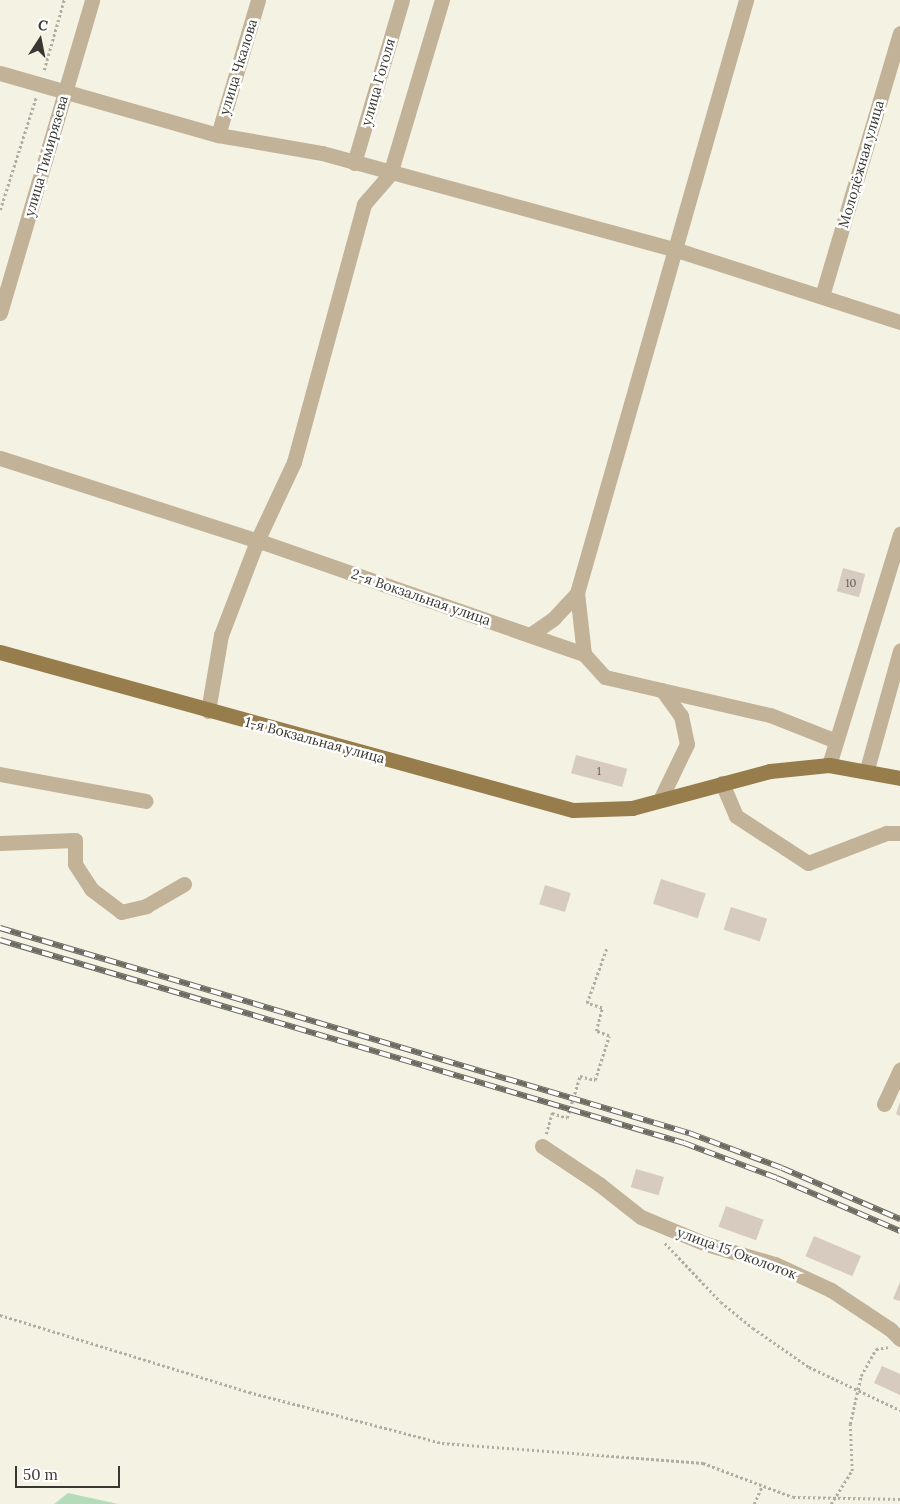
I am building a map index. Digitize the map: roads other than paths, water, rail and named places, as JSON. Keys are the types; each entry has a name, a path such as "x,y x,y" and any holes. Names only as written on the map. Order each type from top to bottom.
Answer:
{"main road":[{"name":"1-я Вокзальная улица","path":"0,652 573,810 632,808 770,771 829,765 867,769"},
{"path":"867,769 900,778"}],"street":[{"name":"улица Тимирязева","path":"0,313 92,0"},
{"name":"улица Чкалова","path":"218,135 258,0"},
{"name":"улица Гоголя","path":"354,163 402,0"},
{"path":"208,710 221,635 257,541 294,462 364,204 390,174 442,0"},
{"path":"584,654 577,593 677,250 746,0"},
{"name":"Молодёжная улица","path":"822,296 900,33"},
{"path":"0,73 218,135 322,153 390,174 677,250 900,322"},
{"name":"2-я Вокзальная улица","path":"0,458 257,541 584,654 605,677 770,715 836,741"},
{"path":"829,765 900,534"},
{"path":"530,635 554,618 577,593"},
{"path":"867,769 900,651"},
{"path":"660,800 687,744 681,716 662,690"},
{"path":"0,774 146,801"},
{"path":"722,784 736,816 808,863 886,833 900,833"},
{"path":"0,843 75,840 75,864 91,889 121,912 146,906 184,884"},
{"path":"884,1104 900,1068"},
{"name":"улица 15 Околоток","path":"542,1146 599,1184 641,1217 706,1244 775,1264 831,1290 890,1329 897,1343"}],"railway":[{"path":"0,928 689,1133 782,1168 900,1219"},
{"path":"0,940 684,1143 777,1178 900,1231"}]}
